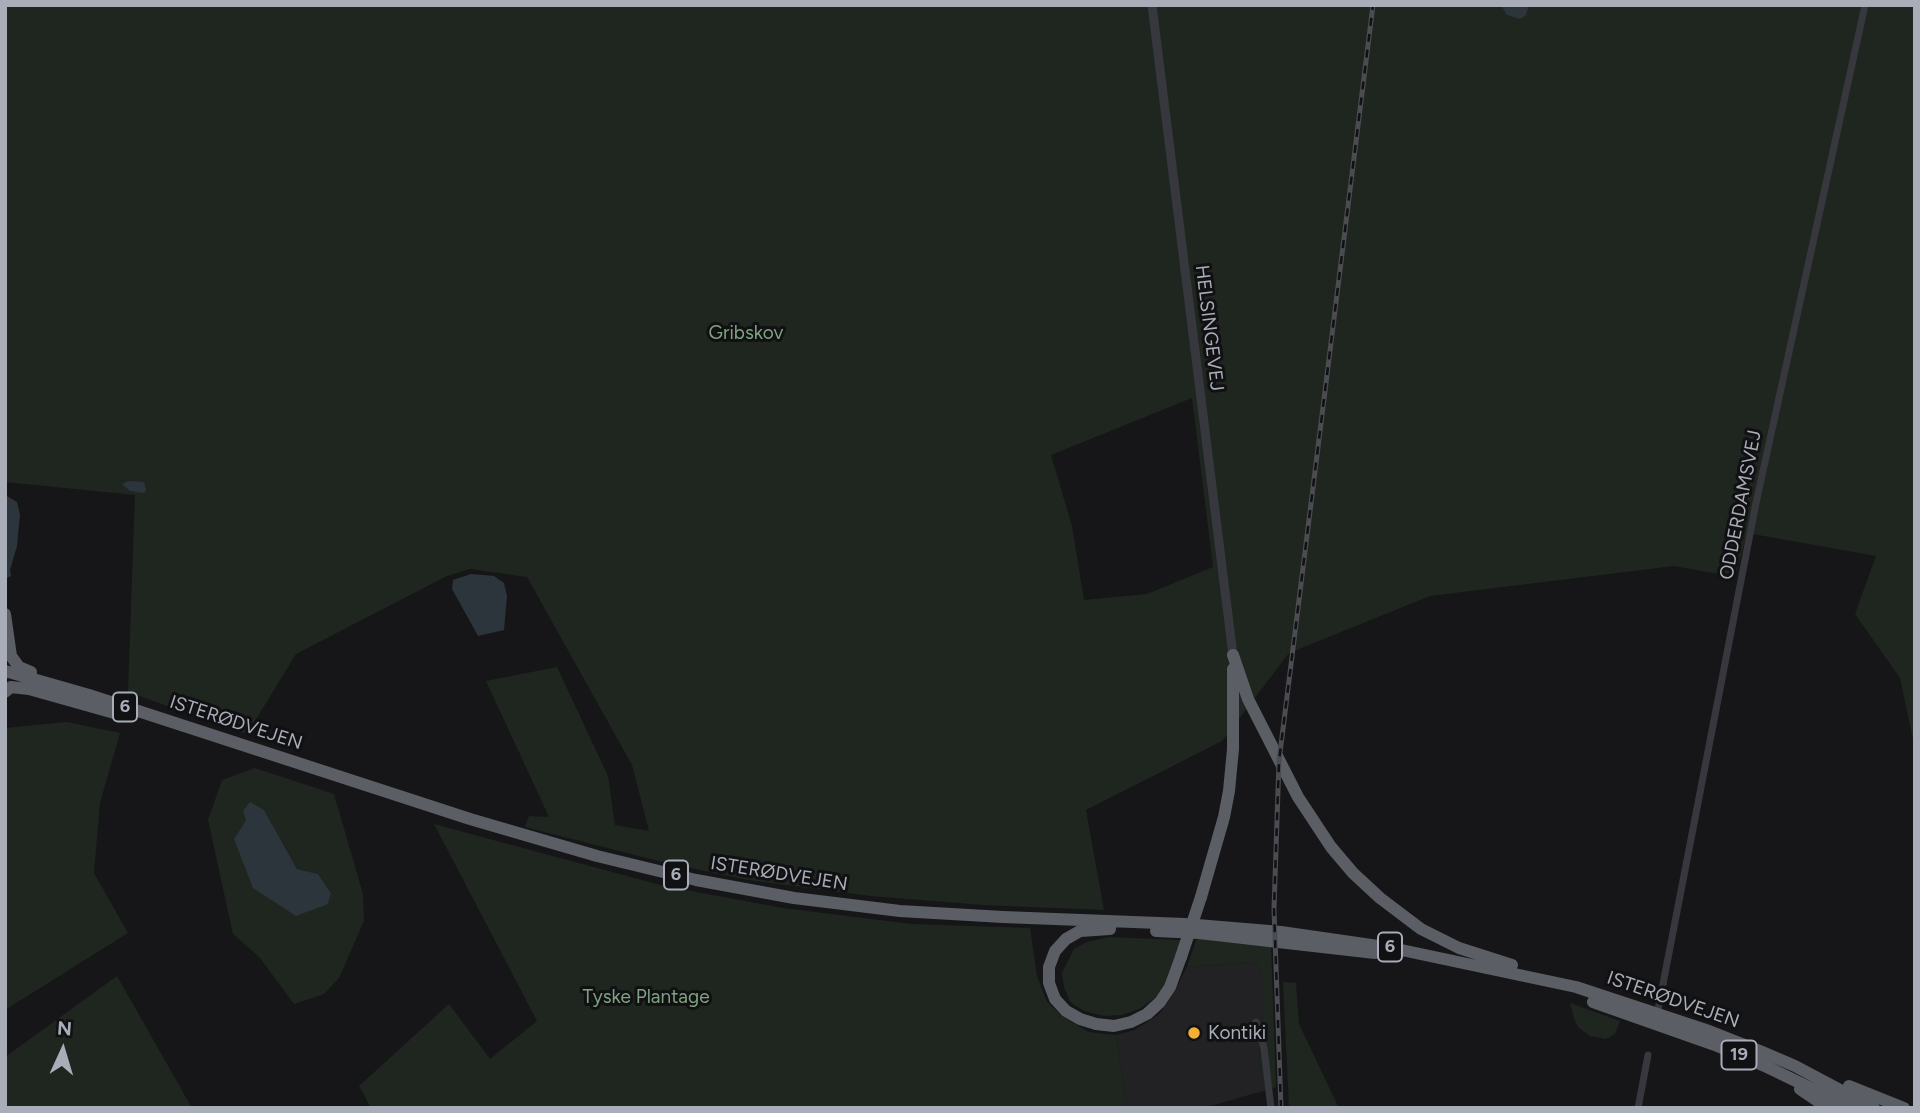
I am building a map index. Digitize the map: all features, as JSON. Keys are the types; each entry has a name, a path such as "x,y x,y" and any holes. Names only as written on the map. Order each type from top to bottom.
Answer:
{"highway":[{"path":"5,614 11,656 19,667 65,688"},
{"path":"5,649 9,633"},
{"path":"1233,655 1233,750 1229,791 1201,897 1181,957 1170,987 1160,1002 1139,1018 1114,1026 1096,1024 1066,1011 1055,999 1049,983 1049,967 1055,951 1066,939 1080,931 1097,928 1199,933 1409,958 1444,958"},
{"path":"1233,655 1253,711 1297,797 1331,847 1353,873 1380,898 1421,929 1459,948 1576,987"},
{"name":"ISTERØDVEJEN","path":"5,671 508,830 597,856 747,890 927,913 1262,930 1392,948 1576,987 1656,1018 1768,1067 1852,1108"},
{"path":"5,692 11,687 29,689 154,724 185,726"},
{"name":"ISTERØDVEJEN","path":"1531,978 1555,989 1709,1031 1795,1066 1874,1108"},
{"name":"6","path":"1795,1066 1905,1108"},
{"path":"1768,1067 1828,1108"}],"street":[{"name":"HELSINGEVEJ","path":"1152,5 1233,655"},
{"name":"ODDERDAMSVEJ","path":"1656,1018 1756,503 1865,5"},
{"path":"1256,1022 1264,1048 1271,1108"},
{"path":"1638,1108 1648,1055"}],"shaded area":[{"path":"1501,5 1529,5 1526,15 1520,19 1507,15"},
{"path":"129,481 144,482 146,490 144,493 130,491 122,484"},
{"path":"5,495 17,502 20,515 11,576 7,578 5,576"},
{"path":"471,574 494,576 504,583 507,596 504,630 478,636 452,589 453,580"},
{"path":"250,802 264,810 297,869 318,874 331,893 328,904 296,916 253,888 234,839 246,820 243,811"},
{"name":"Kontiki","path":"1249,962 1259,967 1264,981 1264,1029 1259,1052 1263,1091 1203,1108 1127,1108 1116,1035 1135,1030 1158,1015 1169,1001 1187,967"}],"green space":[{"name":"Gribskov","path":"5,5 1915,5 1915,749 1900,678 1855,614 1876,556 1747,533 1735,577 1674,566 1430,596 1289,653 1222,741 1086,810 1104,910 983,905 870,896 748,880 662,862 525,827 529,816 549,817 486,681 557,667 608,776 615,825 649,831 632,765 527,577 470,569 447,576 296,654 247,734 128,692 135,495 5,482","holes":["1192,398 1213,567 1147,594 1084,600 1072,526 1051,455"]},
{"path":"67,722 120,733 100,803 94,873 128,933 5,1010 5,728"},
{"path":"255,768 334,794 363,894 364,921 339,978 324,994 294,1004 260,958 233,934 208,820 222,780","holes":["264,810 297,869 318,874 331,892 328,904 234,839 246,820"]},
{"name":"Tyske Plantage","path":"434,824 664,886 783,908 912,924 1030,928 1037,976 1047,1002 1063,1017 1089,1032 1116,1035 1127,1108 371,1108 359,1086 449,1004 490,1059 537,1021"},
{"path":"1108,937 1181,940 1169,979 1156,997 1141,1008 1123,1015 1104,1016 1084,1011 1070,1002 1064,987 1062,973 1074,949 1087,942"},
{"path":"1197,938 1271,945 1276,1087 1263,1091 1259,1052 1264,1029 1264,981 1259,967 1249,962 1187,967"},
{"path":"117,976 192,1108 5,1108 5,1057"},
{"path":"1283,982 1296,983 1299,1024 1339,1108 1289,1108"},
{"path":"1570,1003 1620,1021 1615,1034 1606,1039 1590,1036 1579,1028"}],"railway":[{"path":"1281,1108 1274,909 1279,761 1373,5"}],"place":[{"name":"Kontiki","path":"1194,1033"}]}
